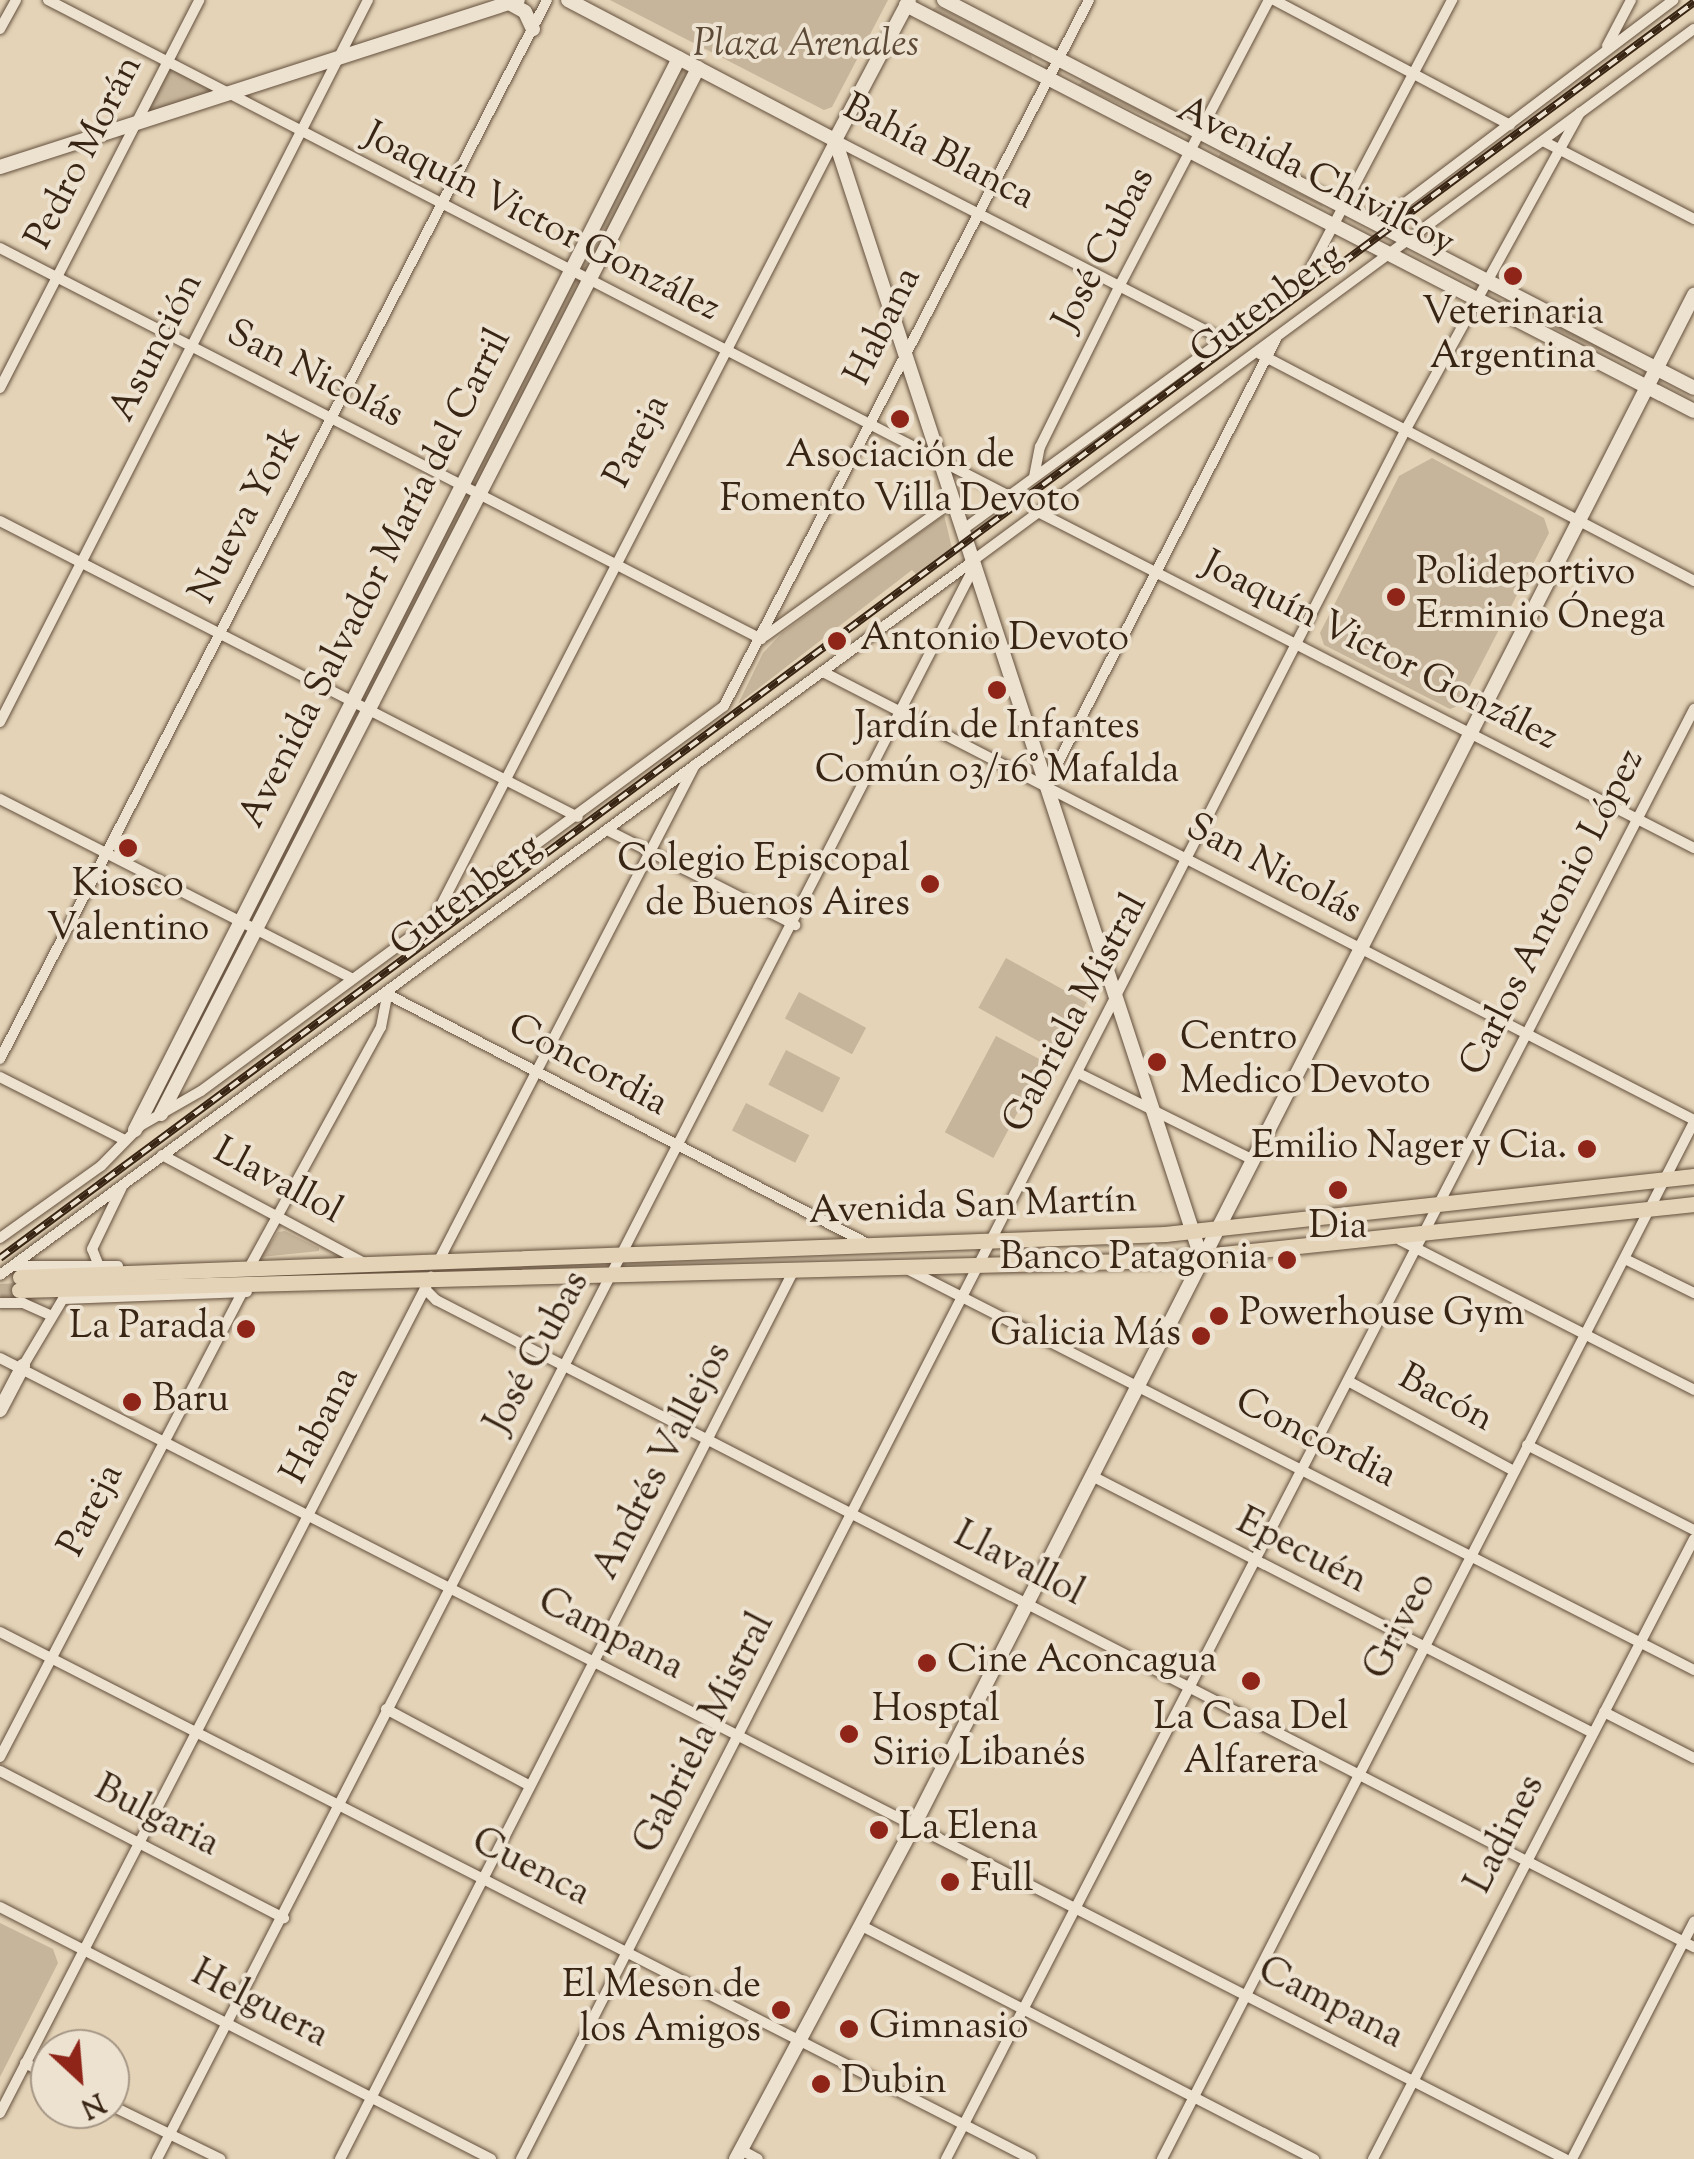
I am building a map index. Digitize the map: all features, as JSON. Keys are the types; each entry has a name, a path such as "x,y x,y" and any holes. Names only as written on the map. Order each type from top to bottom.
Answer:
{"main road":[{"name":"Avenida San Martín","path":"17,1278 625,1251 1191,1232 1694,1176"},
{"name":"Avenida San Martín","path":"17,1278 428,1285 1202,1258 1400,1240 1417,1244 1694,1204"}],"street":[{"path":"0,29 16,0"},
{"name":"Joaquín Victor González","path":"48,0 1008,496"},
{"name":"Pedro Morán","path":"0,388 199,0"},
{"name":"Asunción","path":"0,722 368,0"},
{"name":"Nueva York","path":"0,1059 103,850 547,0"},
{"name":"Bahía Blanca","path":"568,0 1224,340"},
{"name":"Avenida Chivilcoy","path":"944,0 1694,388"},
{"name":"Habana","path":"737,682 905,356 975,210 1088,0"},
{"path":"1272,0 1510,124"},
{"name":"José Cubas","path":"1034,478 1040,447 1120,283 1272,0"},
{"path":"1338,226 1452,0"},
{"path":"1604,52 1630,0"},
{"name":"Gutenberg","path":"1376,225 1674,0"},
{"path":"0,167 341,53 514,1 526,12 533,29"},
{"name":"Avenida Chivilcoy","path":"907,2 1694,411"},
{"name":"Pareja","path":"435,918 722,351 907,2"},
{"name":"Gutenberg","path":"0,1275 17,1278 162,1155 972,566 1038,512 1260,354 1278,336 1390,252 1694,29"},
{"name":"Avenida Salvador María del Carril","path":"129,1135 678,58"},
{"name":"Avenida Salvador María del Carril","path":"161,1114 698,68"},
{"name":"Gabriela Mistral","path":"521,2159 1190,861 1406,429 1580,113"},
{"path":"835,140 965,528 972,566"},
{"path":"1543,141 1694,219"},
{"name":"Gutenberg","path":"965,528 1311,274 1338,226"},
{"name":"San Nicolás","path":"0,248 760,639"},
{"path":"758,2159 738,2154 913,1827 1575,520 1694,295"},
{"path":"1045,787 1156,572 1260,354 1694,580"},
{"path":"940,461 949,504 1202,1258"},
{"path":"760,639 949,504"},
{"name":"Joaquín Victor González","path":"1038,512 1694,848"},
{"path":"0,521 578,817"},
{"name":"José Cubas","path":"157,2159 904,712 972,566"},
{"name":"San Nicolás","path":"825,673 1694,1121"},
{"name":"Gutenberg","path":"0,1238 101,1166 129,1135 709,720 737,682"},
{"name":"Carlos Antonio López","path":"946,2159 1694,709"},
{"name":"Habana","path":"0,2113 536,1075 646,851 695,766"},
{"path":"0,799 352,978"},
{"path":"607,830 794,925"},
{"path":"251,1268 380,1027 387,994"},
{"name":"Concordia","path":"387,994 536,1075 868,1244"},
{"path":"1078,1073 1251,1159"},
{"path":"0,1077 129,1135"},
{"name":"Griveo","path":"1162,2159 1694,1121"},
{"name":"Llavallol","path":"162,1155 364,1264"},
{"path":"99,1266 92,1250 122,1186"},
{"path":"1417,1244 1694,1390"},
{"path":"1625,1259 1694,1293"},
{"name":"Avenida San Martín","path":"17,1278 99,1266 251,1268"},
{"name":"Concordia","path":"906,1268 1141,1383 1694,1670"},
{"name":"Andrés Vallejos","path":"340,2159 793,1272"},
{"name":"Avenida San Martín","path":"50,1315 71,1297 242,1294 285,1284"},
{"name":"Llavallol","path":"428,1285 436,1300 1689,1944"},
{"name":"Pareja","path":"0,1757 242,1294"},
{"path":"0,1303 23,1302 50,1315 0,1410"},
{"name":"Campana","path":"0,1358 166,1439 913,1827 1569,2159"},
{"name":"Bacón","path":"1348,1382 1514,1470"},
{"name":"Bacón","path":"1528,1445 1694,1530"},
{"name":"Epecuén","path":"1092,1476 1254,1564 1593,1733"},
{"name":"Ladines","path":"1373,2159 1694,1539"},
{"name":"Cuenca","path":"0,1632 1032,2159"},
{"path":"386,1709 530,1786"},
{"path":"1604,1712 1694,1758"},
{"name":"Bulgaria","path":"0,1771 284,1918"},
{"name":"Helguera","path":"0,1907 491,2159"},
{"path":"1569,2159 1689,1944 1694,1922"},
{"path":"860,1925 1314,2159"},
{"path":"25,2063 30,2066"},
{"path":"130,2115 220,2159"}],"green space":[{"name":"Plaza Arenales","path":"610,0 888,0 832,107 824,110"},
{"path":"937,6 1031,54 1032,59 932,10"},
{"path":"679,58 698,68 180,1075 165,1068"},
{"path":"166,62 223,92 137,121"},
{"path":"1083,81 1177,129 1178,132 1078,85"},
{"path":"1221,153 1321,204 1323,207 1217,158"},
{"path":"1505,299 1630,362 1631,365 1500,303"},
{"name":"Polideportivo Erminio Ónega","path":"1432,458 1544,518 1549,533 1460,705 1450,709 1324,645 1320,633 1399,476"},
{"path":"944,515 952,548 917,575 912,570 738,704 763,653 782,633"},
{"path":"1006,958 1086,1003 1059,1052 978,1008"},
{"path":"799,992 866,1028 852,1054 785,1018"},
{"path":"996,1036 1045,1062 993,1158 945,1132"},
{"path":"786,1050 840,1078 823,1112 768,1085"},
{"path":"746,1103 809,1135 795,1163 732,1131"},
{"path":"285,1231 319,1251 261,1257 278,1232"},
{"path":"0,1923 53,1949 58,1963 0,2077"}],"tunnel":[{"path":"0,1291 19,1290"}],"railway":[{"path":"0,1258 1694,2"}],"place":[{"name":"Veterinaria Argentina","path":"1513,276"},
{"name":"Asociación de Fomento Villa Devoto","path":"900,419"},
{"name":"Polideportivo Erminio Ónega","path":"1396,597"},
{"name":"Antonio Devoto","path":"837,641"},
{"name":"Jardín de Infantes Común 03/16° Mafalda","path":"997,690"},
{"name":"Kiosco Valentino","path":"128,848"},
{"name":"Colegio Episcopal de Buenos Aires","path":"930,884"},
{"name":"Centro Medico Devoto","path":"1157,1062"},
{"name":"Emilio Nager y Cia.","path":"1587,1149"},
{"name":"Dia","path":"1338,1190"},
{"name":"Banco Patagonia","path":"1287,1260"},
{"name":"Powerhouse Gym","path":"1219,1316"},
{"name":"La Parada","path":"246,1329"},
{"name":"Galicia Más","path":"1201,1336"},
{"name":"Baru","path":"132,1402"},
{"name":"Cine Aconcagua","path":"927,1663"},
{"name":"La Casa Del Alfarera","path":"1251,1681"},
{"name":"Hosptal Sirio Libanés","path":"849,1734"},
{"name":"La Elena","path":"879,1830"},
{"name":"Full","path":"950,1882"},
{"name":"El Meson de los Amigos","path":"781,2010"},
{"name":"Gimnasio","path":"849,2029"},
{"name":"Dubin","path":"821,2084"}]}
